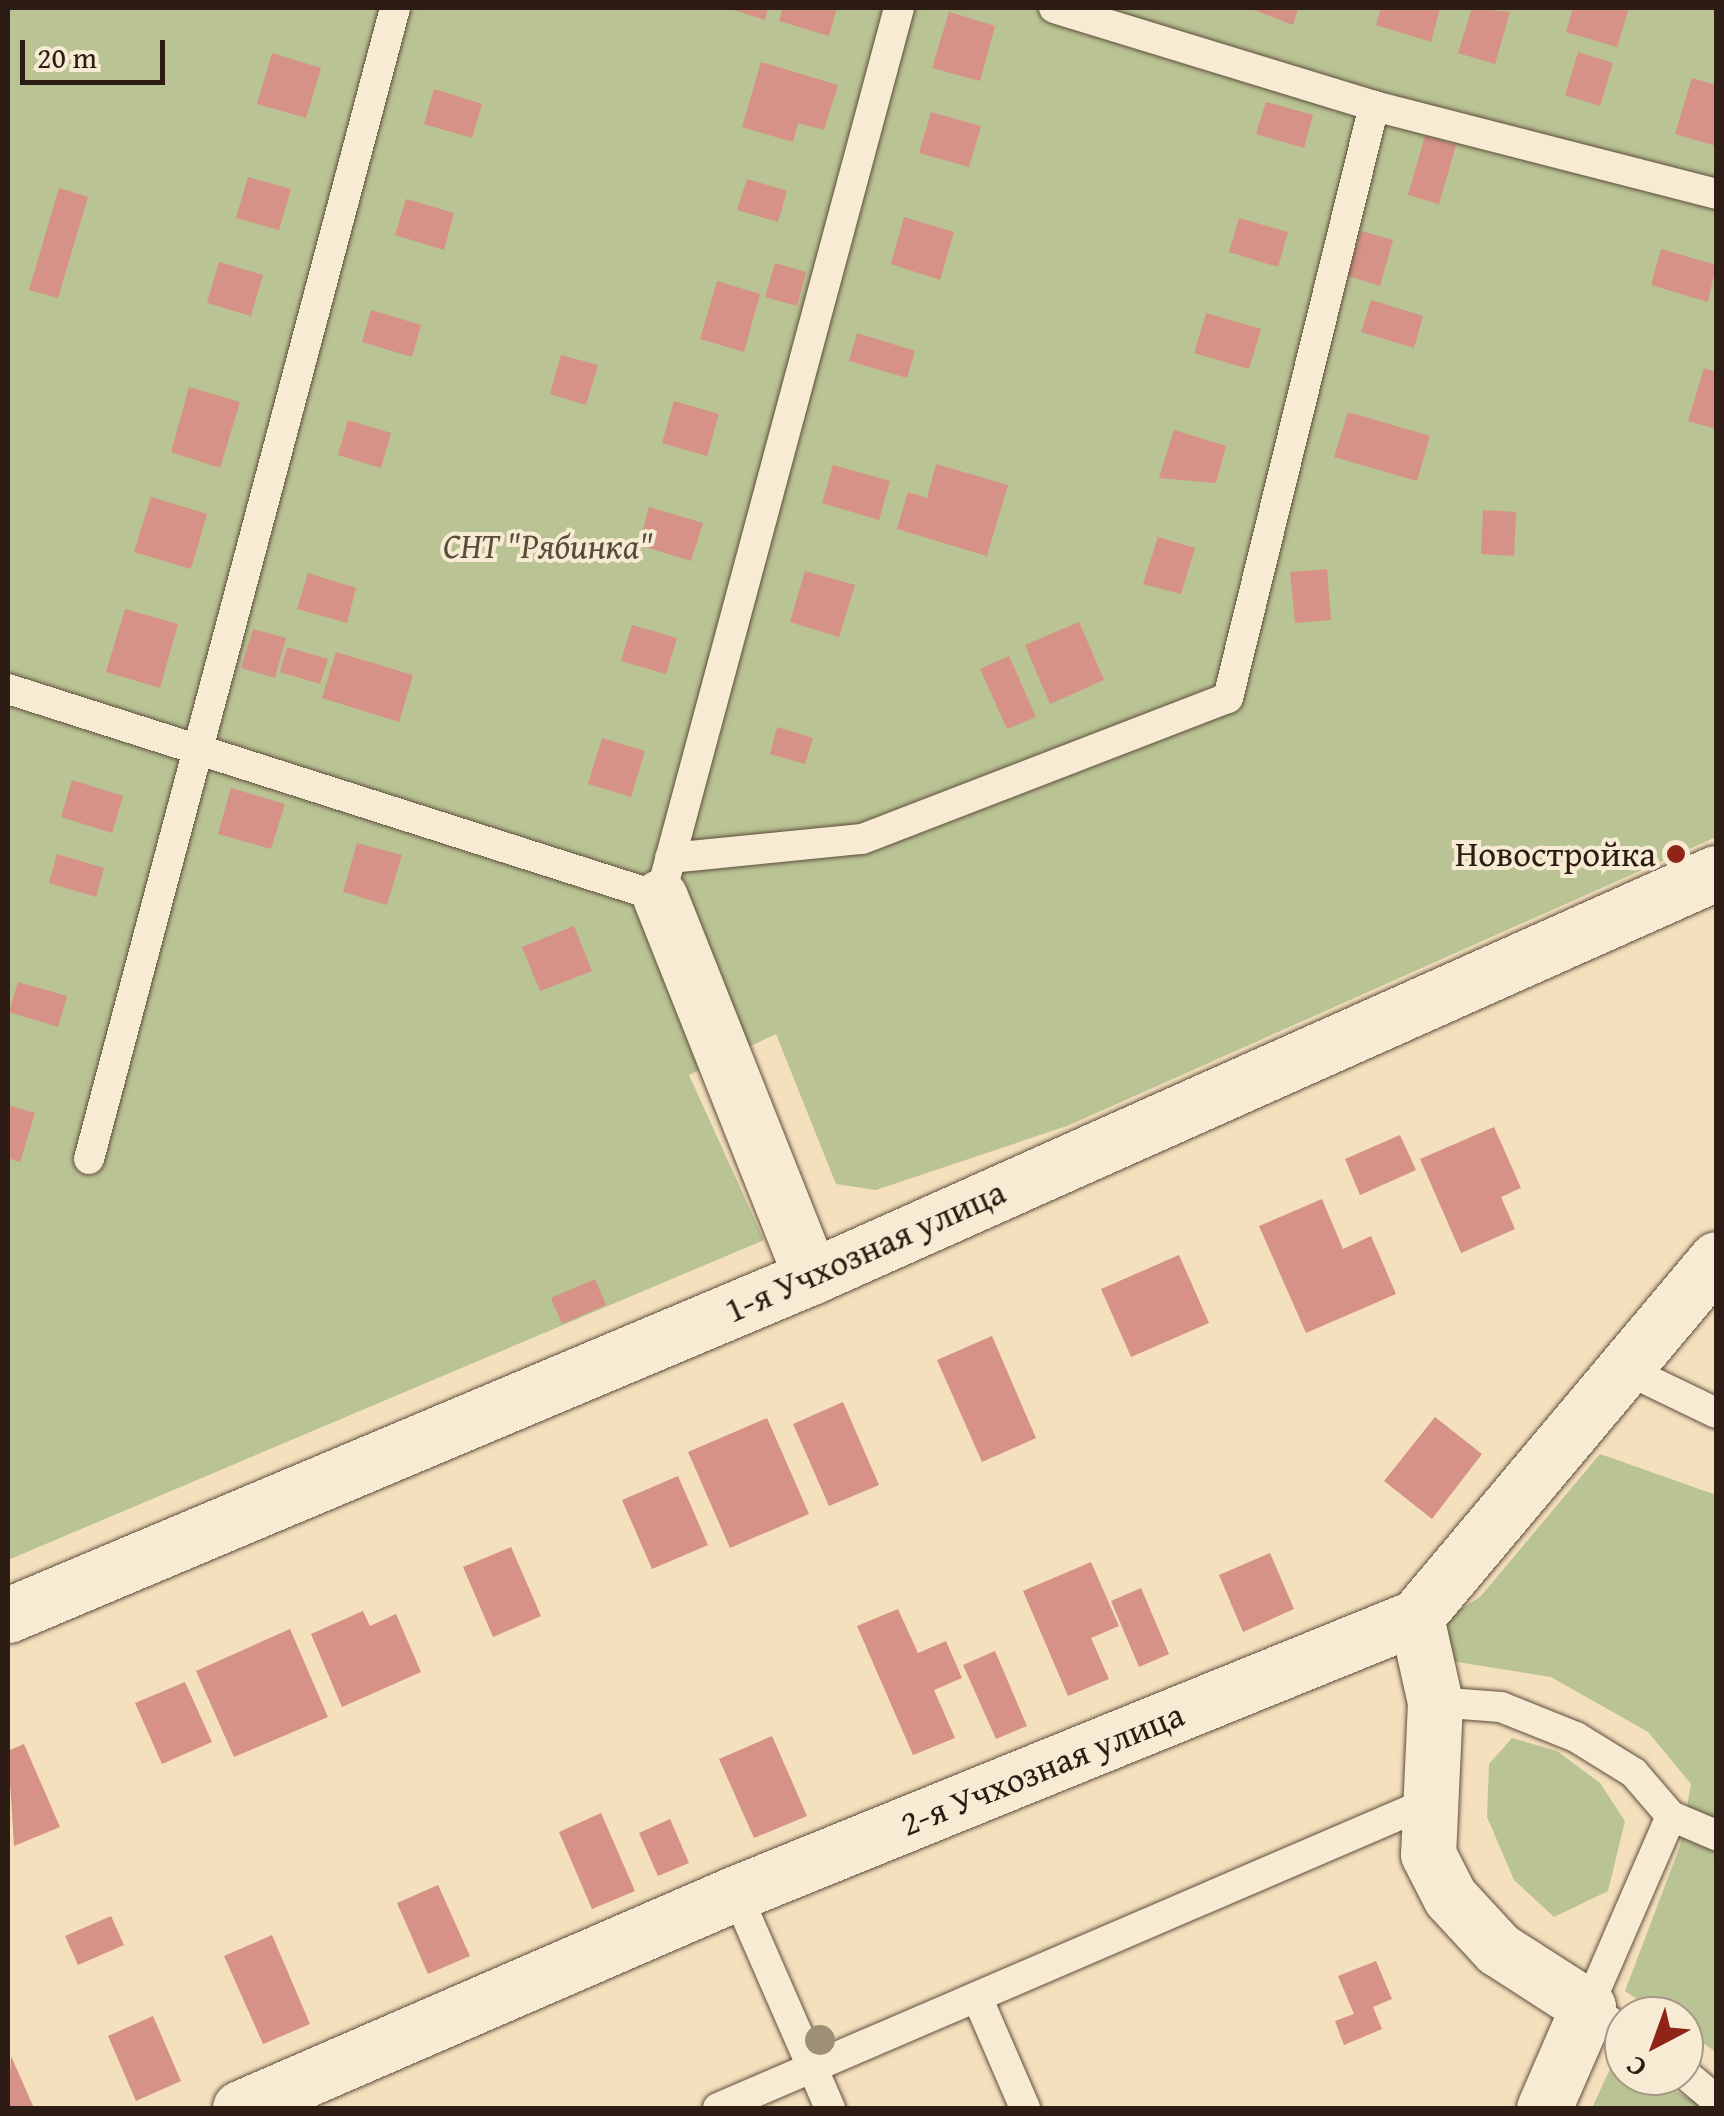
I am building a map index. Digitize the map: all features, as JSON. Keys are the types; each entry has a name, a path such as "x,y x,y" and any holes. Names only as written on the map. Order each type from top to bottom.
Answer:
{"street":[{"name":"1-я Учхозная улица","path":"8,1614 811,1277 1716,873"},
{"path":"665,877 811,1277"},
{"name":"2-я Учхозная улица","path":"240,2108 736,1893 1416,1616 1627,1370 1716,1259"},
{"path":"1416,1616 1436,1702 1426,1804 1428,1854 1450,1897 1498,1948 1604,2018"},
{"path":"1544,2108 1604,2022"}],"lane":[{"path":"89,1159 395,8"},
{"path":"665,877 899,8"},
{"path":"1054,8 1374,106 1716,194"},
{"path":"8,689 665,877 862,839 1228,698 1374,106"},
{"path":"1627,1370 1716,1413"},
{"path":"1436,1702 1501,1708 1576,1737 1634,1772 1671,1816 1716,1835"},
{"path":"718,2108 1426,1804"},
{"path":"1613,1996 1671,1816"},
{"path":"736,1893 830,2108"},
{"path":"977,1997 1025,2108"}],"green space":[{"name":"СНТ \"Рябинка\"","path":"8,8 1716,8 1716,837 1067,1126 876,1190 836,1184 776,1034 689,1075 764,1240 8,1560"},
{"path":"1600,1454 1716,1495 1716,2052 1704,2044 1704,1996 1633,1996 1625,1991 1680,1846 1691,1784 1648,1732 1551,1677 1445,1660 1442,1621 1480,1597"},
{"path":"1512,1738 1557,1751 1600,1783 1625,1821 1608,1891 1554,1917 1514,1880 1487,1817 1489,1764"},
{"path":"1604,2082 1604,2096 1684,2096 1693,2101 1716,2085 1716,2108 1592,2108"}],"building":[{"path":"728,8 768,8 765,20"},
{"path":"783,8 837,8 829,36 779,21"},
{"path":"1249,8 1298,8 1293,25"},
{"path":"1381,8 1440,8 1431,42 1376,25"},
{"path":"1472,8 1510,12 1495,64 1458,53"},
{"path":"1573,8 1629,8 1617,47 1566,32"},
{"path":"949,12 995,26 980,81 932,68"},
{"path":"1578,52 1613,63 1600,106 1565,95"},
{"path":"272,53 321,68 306,118 257,104"},
{"path":"761,62 838,85 824,130 798,123 793,142 742,127"},
{"path":"1692,78 1716,85 1716,146 1675,134"},
{"path":"434,89 482,104 472,138 424,124"},
{"path":"1266,102 1313,115 1304,148 1256,134"},
{"path":"931,112 981,126 969,167 919,153"},
{"path":"1425,136 1456,145 1439,204 1408,195"},
{"path":"248,177 291,189 279,230 236,218"},
{"path":"747,179 787,191 778,222 737,210"},
{"path":"59,188 88,197 58,298 29,290"},
{"path":"406,199 454,213 444,250 395,235"},
{"path":"904,217 954,232 940,280 891,264"},
{"path":"1239,218 1288,232 1278,267 1229,252"},
{"path":"1361,231 1393,240 1380,286 1348,276"},
{"path":"1661,249 1716,265 1708,302 1651,285"},
{"path":"219,262 263,275 251,316 207,303"},
{"path":"775,263 806,272 797,306 765,297"},
{"path":"717,281 760,294 744,352 700,339"},
{"path":"1371,300 1423,316 1414,348 1361,332"},
{"path":"371,310 421,325 412,357 362,342"},
{"path":"1206,313 1261,329 1249,369 1194,353"},
{"path":"857,333 915,351 907,378 849,361"},
{"path":"561,355 598,365 586,405 550,394"},
{"path":"1704,368 1716,372 1716,429 1688,421"},
{"path":"189,387 240,402 220,468 171,452"},
{"path":"674,401 719,414 707,456 662,443"},
{"path":"1348,412 1430,436 1417,481 1334,457"},
{"path":"348,420 391,433 381,468 338,455"},
{"path":"1174,430 1226,446 1216,483 1159,478"},
{"path":"936,464 1008,485 987,556 897,529 908,492 927,498"},
{"path":"833,465 890,481 879,520 822,503"},
{"path":"151,497 207,514 191,569 134,552"},
{"path":"649,507 703,523 691,561 639,545"},
{"path":"1483,510 1516,512 1514,556 1481,554"},
{"path":"1158,537 1195,548 1181,594 1143,584"},
{"path":"1327,569 1331,620 1295,623 1290,572"},
{"path":"805,571 855,585 839,637 790,622"},
{"path":"308,573 356,588 347,623 297,609"},
{"path":"125,609 178,624 160,688 106,672"},
{"path":"1079,622 1104,680 1050,704 1025,645"},
{"path":"632,625 677,638 666,674 621,661"},
{"path":"253,629 286,638 275,678 241,668"},
{"path":"287,647 328,659 320,684 280,672"},
{"path":"336,652 413,675 399,722 322,698"},
{"path":"1009,656 1036,717 1007,729 980,669"},
{"path":"777,727 813,738 805,764 770,754"},
{"path":"602,738 645,751 631,797 588,784"},
{"path":"72,780 123,796 112,833 61,817"},
{"path":"231,788 285,804 271,849 218,834"},
{"path":"357,843 402,855 387,905 343,892"},
{"path":"57,854 104,868 96,897 49,883"},
{"path":"574,926 592,971 540,991 522,947"},
{"path":"18,982 67,996 58,1027 9,1012"},
{"path":"8,1105 35,1113 20,1162 8,1158"},
{"path":"1494,1127 1521,1188 1501,1197 1515,1229 1461,1253 1420,1159"},
{"path":"1400,1135 1416,1170 1360,1195 1345,1159"},
{"path":"1322,1199 1343,1249 1371,1236 1396,1294 1306,1333 1259,1226"},
{"path":"1179,1255 1209,1323 1131,1357 1101,1289"},
{"path":"595,1279 606,1305 562,1324 551,1298"},
{"path":"992,1336 1036,1438 982,1462 937,1360"},
{"path":"843,1402 879,1485 829,1506 793,1424"},
{"path":"1435,1417 1482,1454 1432,1519 1384,1481"},
{"path":"767,1418 809,1514 730,1548 688,1452"},
{"path":"678,1476 708,1545 652,1569 622,1500"},
{"path":"511,1547 541,1616 493,1637 463,1567"},
{"path":"1270,1553 1294,1609 1243,1632 1219,1575"},
{"path":"1091,1562 1119,1626 1091,1638 1109,1679 1068,1696 1023,1591"},
{"path":"1141,1588 1169,1654 1139,1667 1111,1601"},
{"path":"898,1609 918,1653 946,1641 962,1678 934,1690 955,1738 913,1755 857,1626"},
{"path":"363,1611 370,1626 396,1614 421,1672 342,1707 311,1634"},
{"path":"290,1629 328,1717 234,1757 196,1671"},
{"path":"995,1651 1027,1726 996,1739 963,1665"},
{"path":"185,1682 212,1742 162,1764 135,1703"},
{"path":"772,1736 807,1816 754,1838 719,1759"},
{"path":"24,1744 60,1827 14,1846 8,1751"},
{"path":"601,1813 635,1891 592,1909 559,1832"},
{"path":"670,1819 689,1863 658,1876 639,1833"},
{"path":"438,1885 470,1956 428,1974 397,1903"},
{"path":"111,1916 124,1945 78,1965 65,1936"},
{"path":"272,1935 310,2024 263,2044 224,1956"},
{"path":"1376,1961 1392,1999 1373,2007 1382,2029 1344,2045 1335,2021 1354,2014 1338,1976"},
{"path":"153,2016 181,2081 136,2101 108,2036"},
{"path":"11,2056 34,2108 8,2108"}],"place":[{"name":"Новостройка","path":"1676,854"}]}
